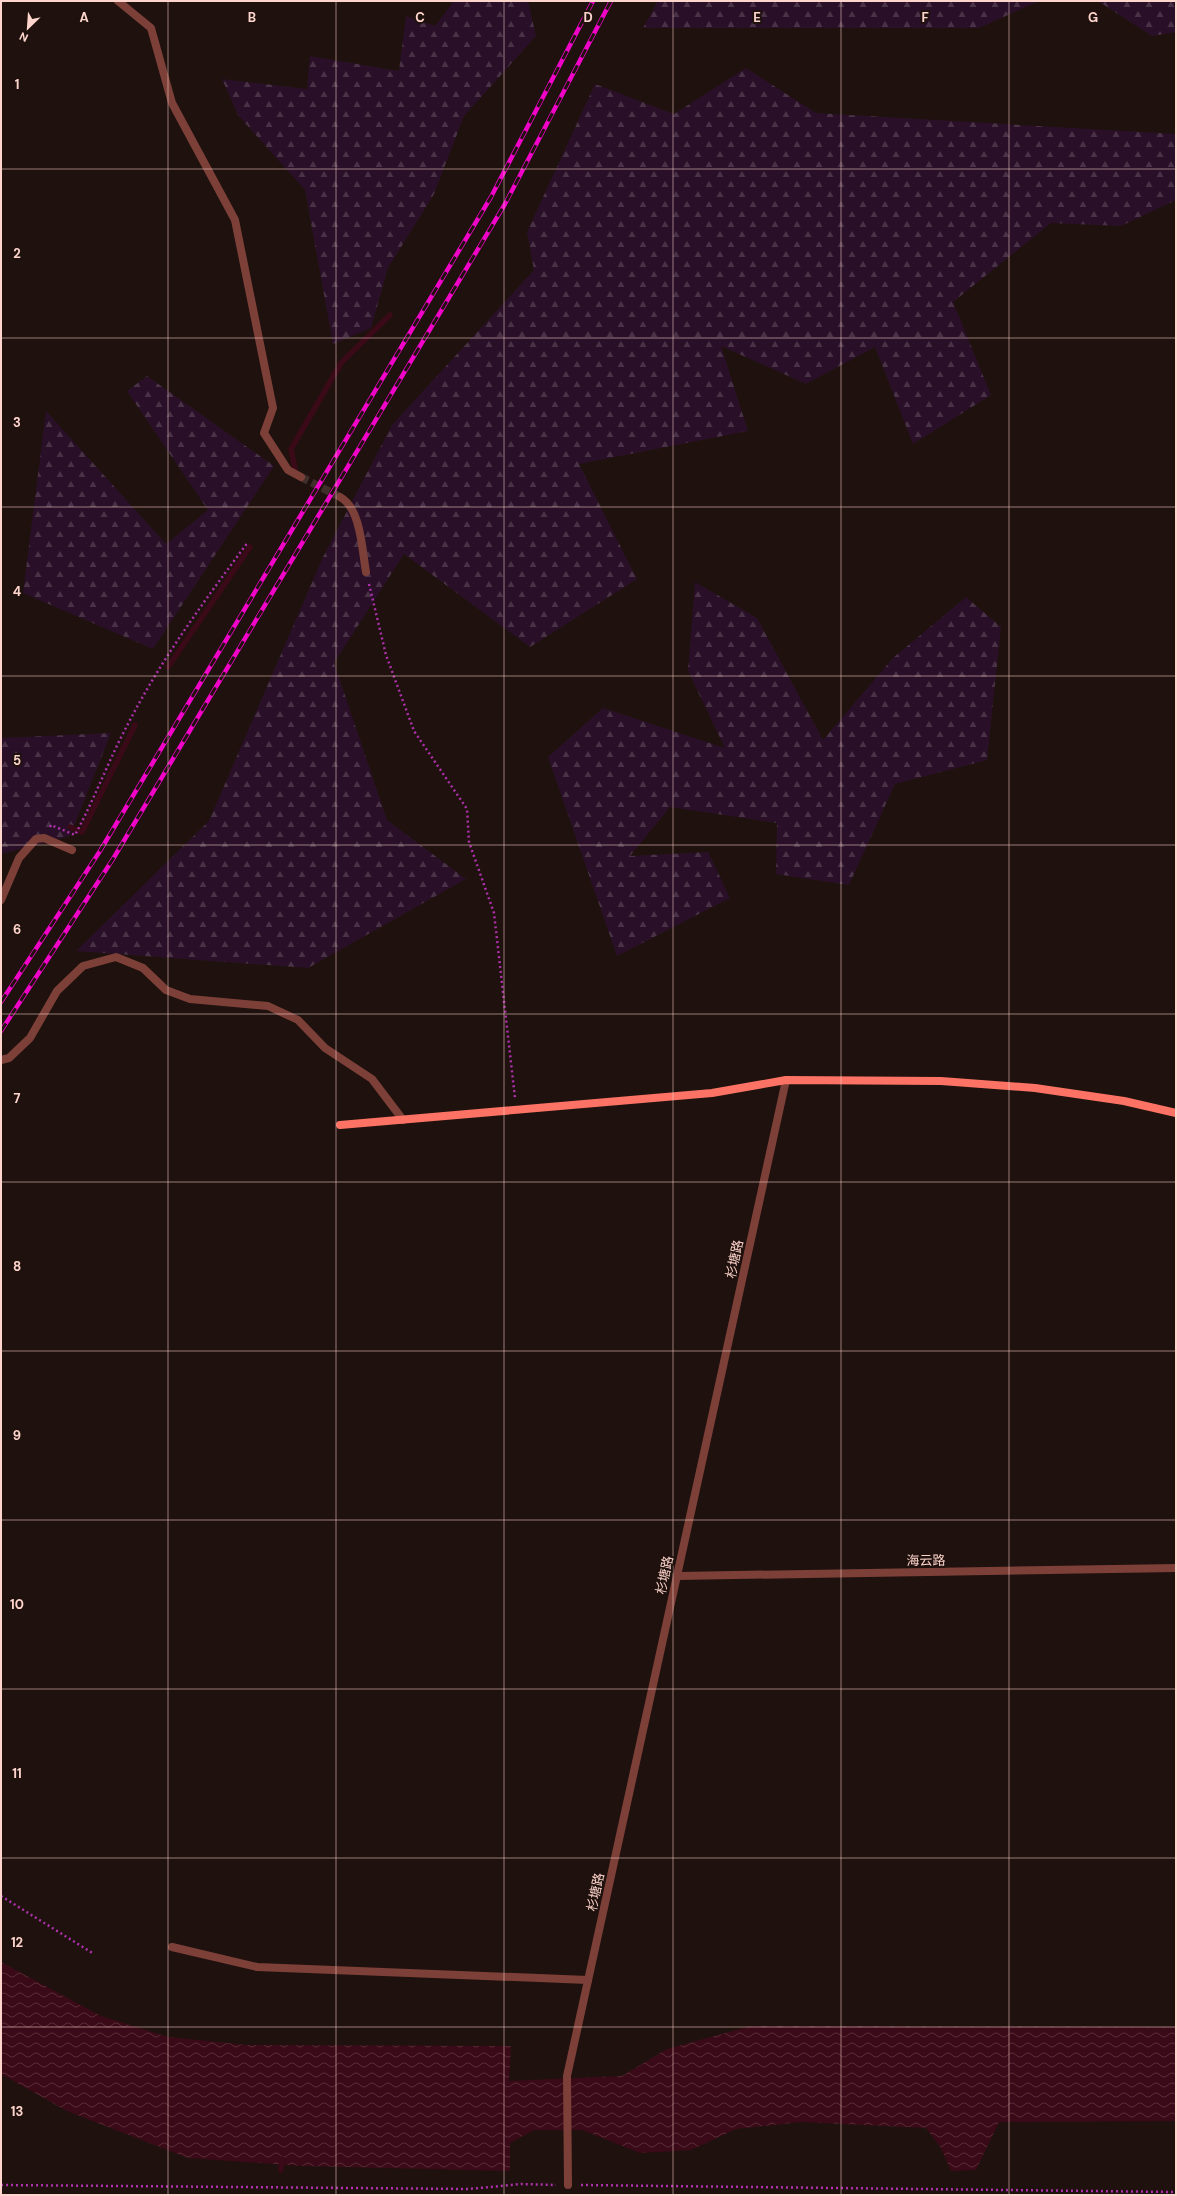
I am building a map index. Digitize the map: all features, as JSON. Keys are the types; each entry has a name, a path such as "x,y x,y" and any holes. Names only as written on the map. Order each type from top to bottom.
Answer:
{"main road":[{"path":"340,1125 712,1093 786,1080 941,1081 1035,1088 1124,1101 1176,1113"}],"street":[{"path":"118,1 151,28 172,103 235,220 273,408 264,433 288,470 301,477"},
{"path":"340,496 345,499 354,511 366,572"},
{"path":"1,900 19,858 36,839 44,838 72,850"},
{"path":"1,1060 9,1058 30,1038 57,992 83,966 116,958 144,968 166,990 190,999 268,1006 298,1020 325,1048 372,1079 403,1120"},
{"name":"杉塘路","path":"568,2185 567,2076 786,1080"},
{"name":"海云路","path":"677,1576 1176,1568"},
{"path":"172,1947 258,1967 588,1980"}],"path":[{"path":"44,838 51,825 75,835 128,723 162,664 192,618 248,542"},
{"path":"366,572 386,655 414,731 467,809 469,842 494,912 517,1110"},
{"path":"1,1896 94,1954"},
{"path":"1,2185 469,2189 521,2184 1176,2192"}],"green space":[{"path":"454,1 528,1 536,36 464,116 434,194 388,268 371,328 333,344 305,190 238,115 222,79 307,89 310,56 399,71 406,16 435,26"},
{"path":"658,1 1039,1 979,28 643,28"},
{"path":"1098,1 1176,1 1176,32 1152,36"},
{"path":"746,68 816,113 1176,134 1176,200 1121,226 1051,223 953,302 991,395 913,444 875,347 806,384 721,346 748,431 579,464 637,579 530,647 404,554 334,663 387,820 466,879 308,968 76,951 209,821 322,559 392,425 534,270 527,232 595,84 674,114"},
{"path":"147,376 274,466 153,649 23,593 46,411 166,544 208,510 127,391"},
{"path":"695,582 757,618 823,740 893,658 966,597 1001,627 987,760 895,784 849,885 776,874 777,823 670,807 630,856 708,852 730,898 617,956 548,757 603,708 725,748 688,671"},
{"path":"111,733 70,836 1,854 1,738"}],"water":[{"path":"1,1962 101,2016 168,2037 247,2045 511,2046 509,2081 622,2076 667,2049 751,2026 1176,2027 1176,2121 999,2122 976,2170 951,2171 941,2148 926,2128 801,2122 736,2129 691,2150 640,2153 582,2130 534,2130 510,2143 510,2171 303,2166 188,2158 67,2111 1,2074"}],"waterway":[{"path":"295,469 291,449 341,363 390,315"},
{"path":"168,667 250,547"},
{"path":"70,827 82,832 135,725"},
{"path":"281,2170 282,2159"}],"tunnel":[{"path":"301,477 340,497"}],"railway":[{"path":"1,1002 100,851 491,197 593,1"},
{"path":"1,1031 113,859 505,204 611,1"}]}
